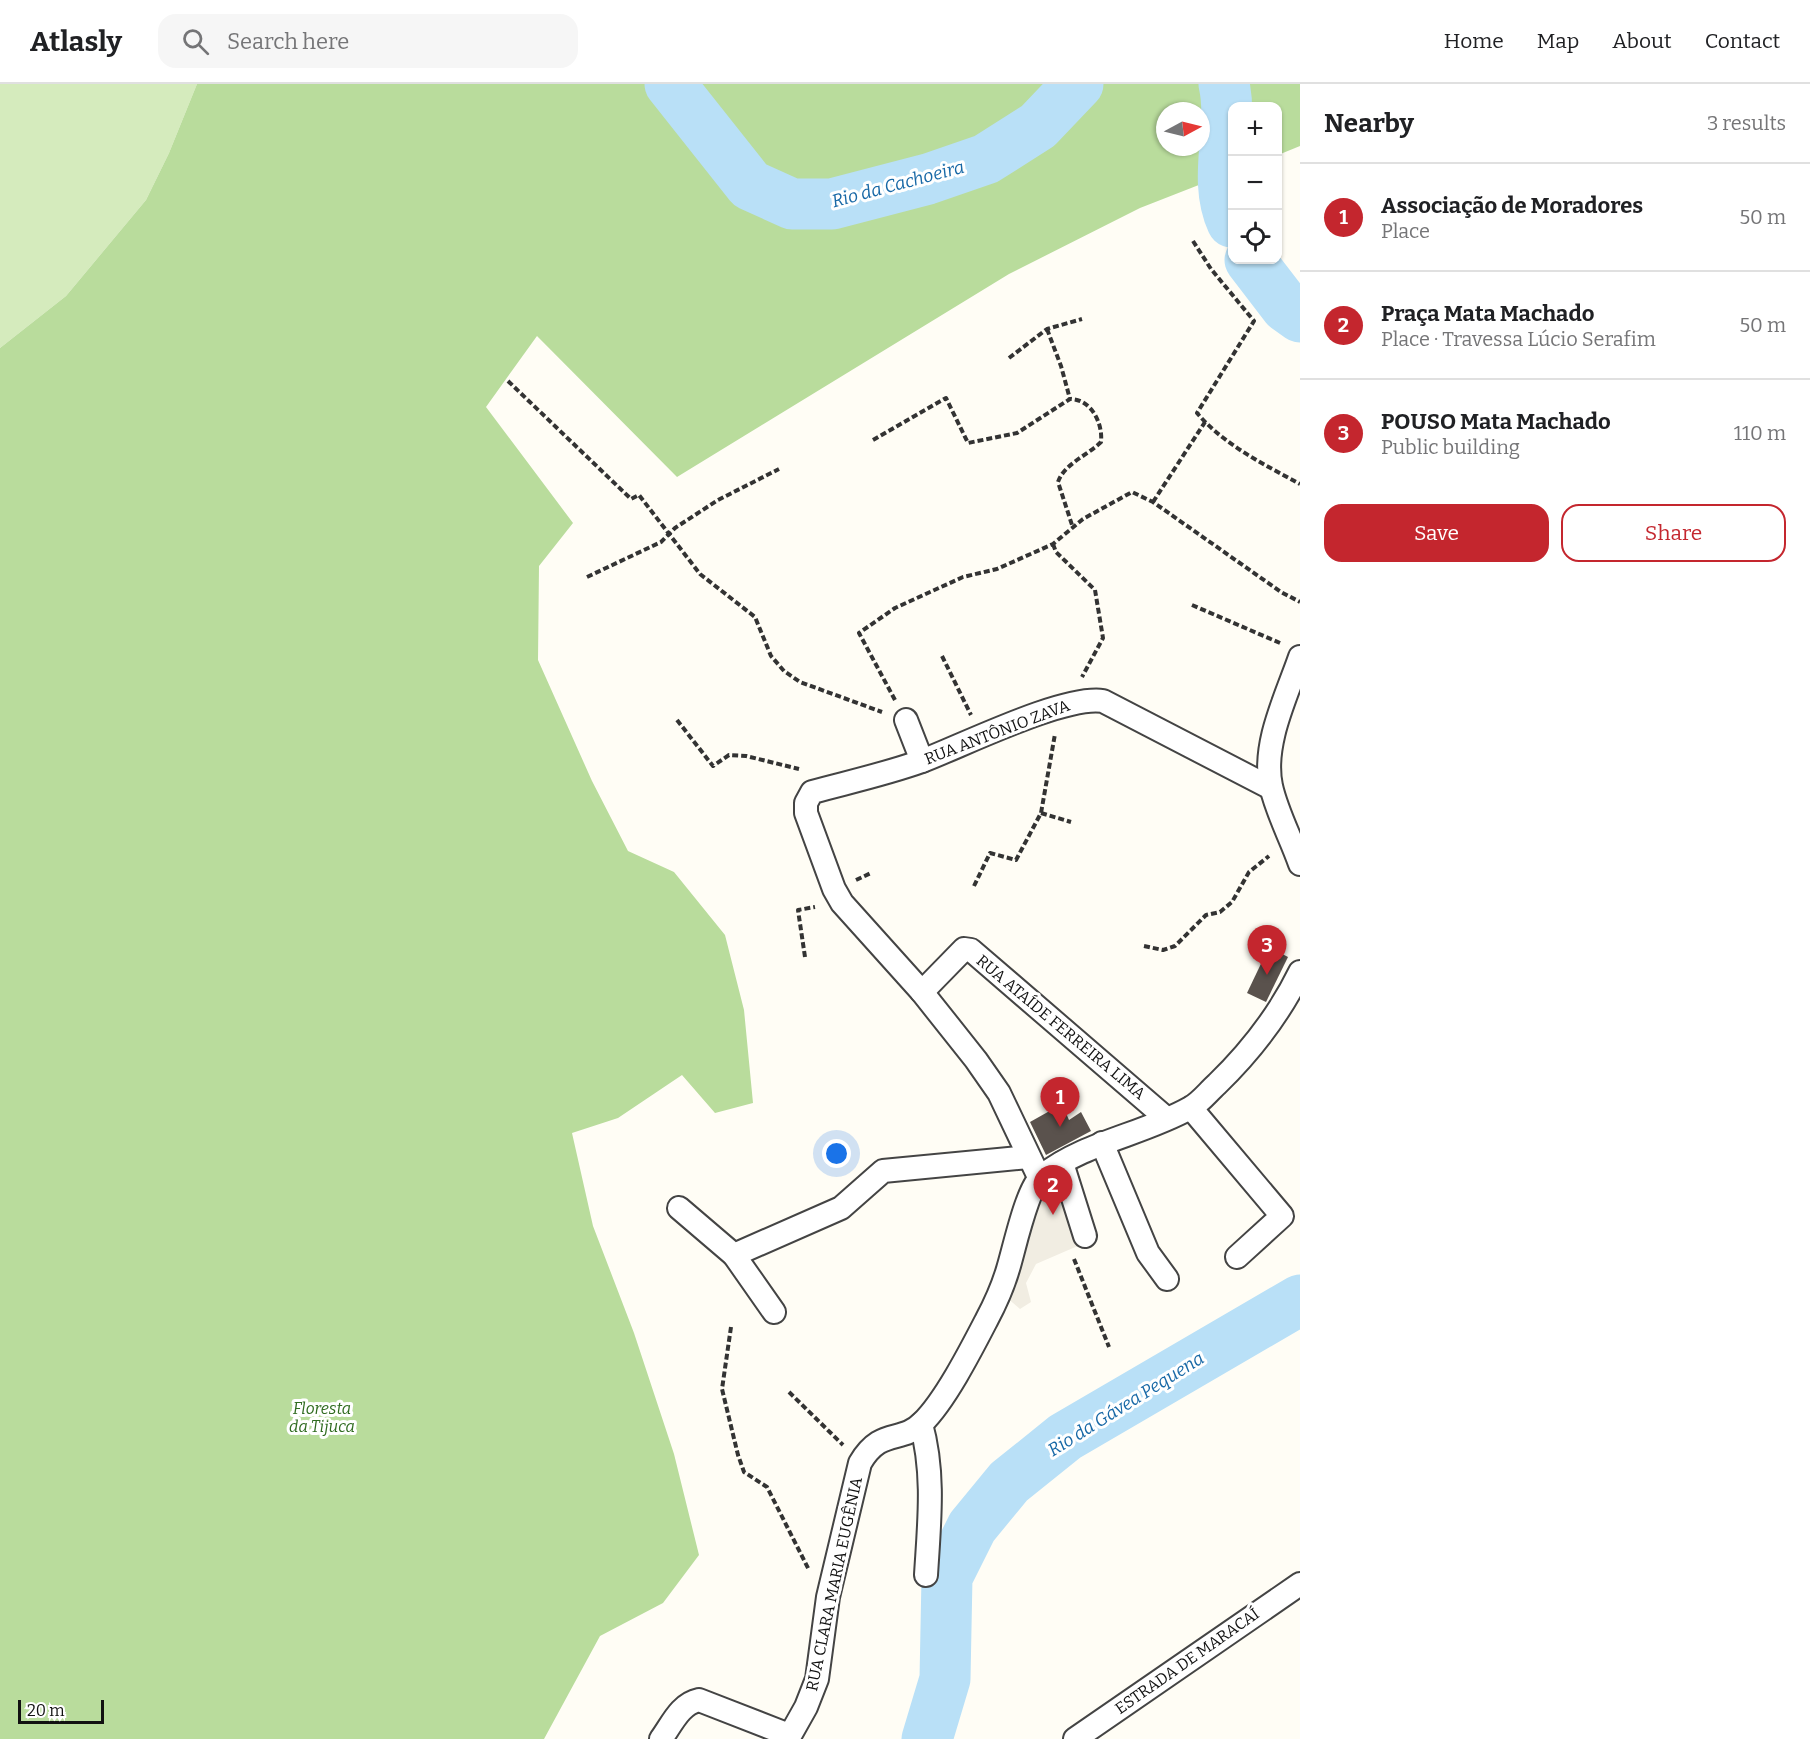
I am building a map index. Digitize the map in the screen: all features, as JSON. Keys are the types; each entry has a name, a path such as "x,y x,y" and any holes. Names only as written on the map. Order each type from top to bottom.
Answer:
{"street":[{"path":"1291,650 1269,762 1271,788 1297,853"},
{"name":"RUA ANTÔNIO ZAVA","path":"842,903 834,890 809,825 806,803 812,792 922,760 1060,707 1090,699 1103,701 1271,788"},
{"path":"906,720 922,760"},
{"path":"842,903 930,985 999,1093 1039,1178"},
{"name":"RUA ATAÍDE FERREIRA LIMA","path":"930,985 964,949 971,950 1163,1114"},
{"path":"926,1575 931,1496 926,1442 921,1424 944,1394 987,1319 1008,1272 1020,1227 1039,1178 1062,1163 1163,1114 1191,1108 1241,1060 1275,1018 1300,972"},
{"path":"1191,1108 1278,1221 1237,1257"},
{"path":"1102,1143 1148,1253 1167,1279"},
{"path":"734,1255 841,1208 883,1171 1028,1157"},
{"path":"1062,1163 1085,1236"},
{"path":"679,1208 734,1255 774,1312"},
{"name":"RUA CLARA MARIA EUGÊNIA","path":"788,1737 806,1707 817,1679 828,1598 855,1479 865,1454 869,1448 887,1437 921,1424"},
{"name":"ESTRADA DE MARACAÍ","path":"1075,1739 1300,1584"},
{"path":"661,1739 683,1708 690,1702 699,1700 788,1737"}],"path":[{"path":"1193,241 1211,269 1254,321 1197,413 1251,458 1300,484"},
{"path":"1009,358 1047,329 1082,319"},
{"path":"1047,329 1070,399"},
{"path":"508,381 631,499 639,495 700,574 755,617 771,656 784,670 800,682 826,693 906,720"},
{"path":"873,440 946,398 968,443 1017,433 1070,399 1083,402 1090,409 1102,433 1101,442 1060,476 1058,483 1074,528"},
{"path":"1153,502 1205,422"},
{"path":"587,577 661,542 718,500 779,469"},
{"path":"906,720 859,633 895,608 963,577 997,569 1053,544 1083,519 1132,492 1153,502 1281,592 1300,602"},
{"path":"974,886 990,853 1016,860 1041,813 1060,707 1103,638 1095,590 1056,552 1053,544"},
{"path":"1192,605 1291,650"},
{"path":"942,657 984,736"},
{"path":"677,720 713,766 729,756 746,756 798,769 835,785"},
{"path":"1041,813 1071,822"},
{"path":"1144,946 1163,950 1175,946 1206,915 1220,912 1232,902 1249,872 1297,853"},
{"path":"805,957 798,910 842,903"},
{"path":"1073,1257 1109,1347"},
{"path":"731,1327 722,1389 744,1472 767,1487 811,1574 828,1598"},
{"path":"789,1392 843,1445 865,1454"}],"green space":[{"path":"0,84 197,84 169,153 146,200 66,296 0,348"},
{"name":"Floresta da Tijuca","path":"197,84 1300,84 1300,146 1282,153 1282,102 1228,102 1228,174 1140,208 1009,274 677,477 537,336 486,407 573,523 539,566 538,660 592,781 628,851 674,872 725,935 744,1010 753,1103 715,1113 682,1075 618,1118 572,1133 593,1226 634,1333 674,1454 699,1555 663,1603 600,1636 544,1739 0,1739 0,348 66,296 146,200 169,153"}],"shaded area":[{"path":"1059,1177 1080,1245 1036,1264 1026,1283 1031,1302 1020,1309 1006,1297 1045,1185"}],"building":[{"path":"1269,947 1288,957 1266,1002 1247,993"},
{"path":"1062,1104 1069,1120 1081,1112 1091,1131 1046,1155 1030,1122"}],"waterway":[{"name":"Rio da Cachoeira","path":"670,84 750,185 792,204 832,204 928,179 986,159 1038,126 1078,84"},
{"name":"Rio da Cachoeira","path":"1224,84 1227,118 1223,171 1228,211"},
{"name":"Rio da Cachoeira","path":"1253,264 1286,307 1300,317"},
{"name":"Rio da Gávea Pequena","path":"927,1739 945,1679 947,1577 972,1527 1009,1482 1065,1437 1300,1300"}],"place":[{"name":"POUSO Mata Machado","path":"1267,975"},
{"name":"Associação de Moradores","path":"1060,1127"},
{"name":"Praça Mata Machado","path":"1053,1215"}]}
